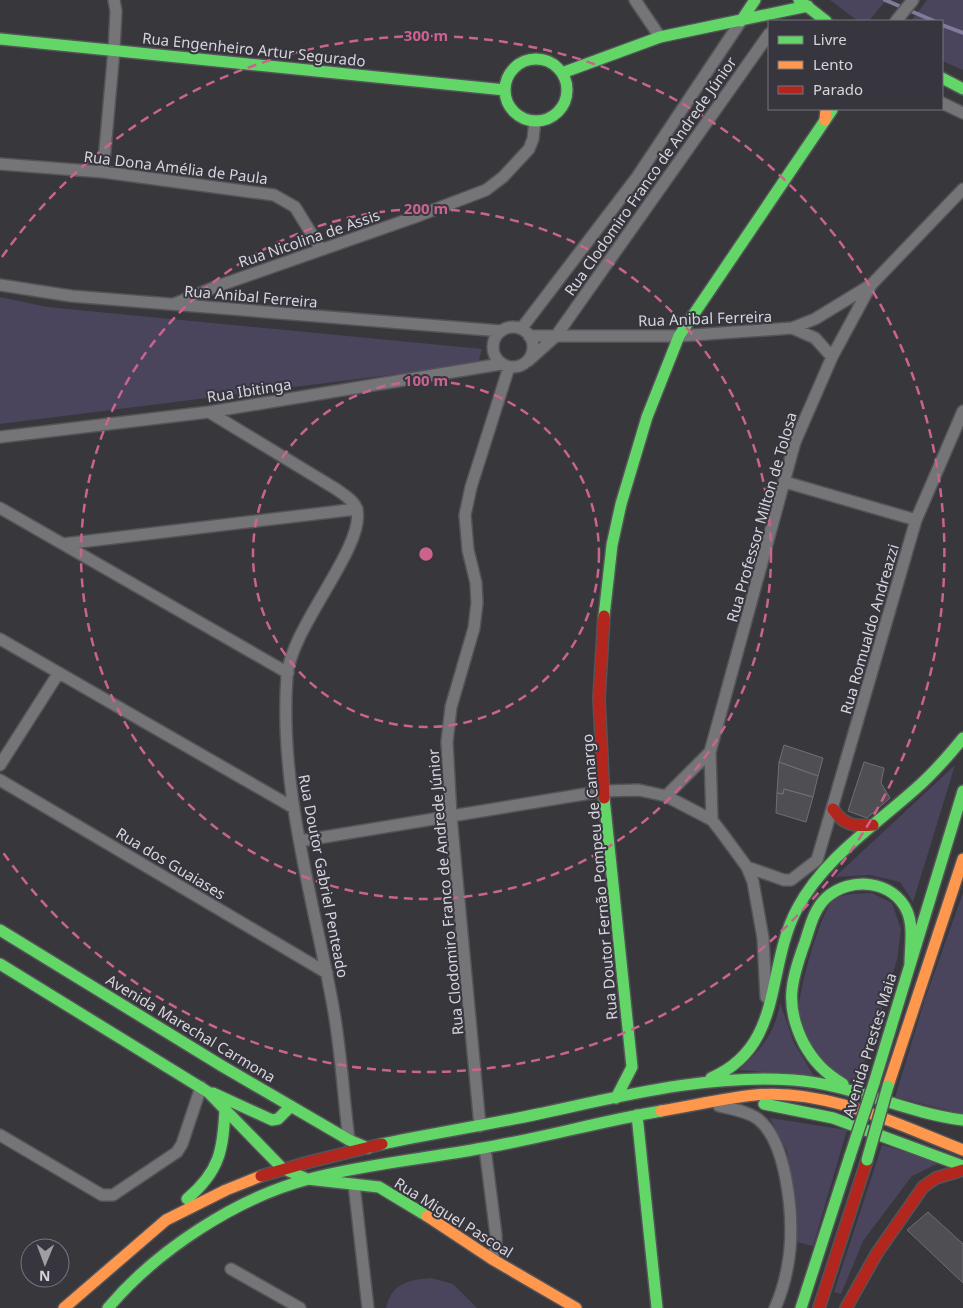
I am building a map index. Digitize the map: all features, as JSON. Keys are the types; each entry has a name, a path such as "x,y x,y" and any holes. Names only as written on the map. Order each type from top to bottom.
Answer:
{"main road":[{"path":"741,21 755,0"},
{"path":"562,73 660,37 786,11 803,3 825,20"},
{"name":"Rua Engenheiro Artur Segurado","path":"0,39 505,90"},
{"path":"543,60 552,64 562,73 567,89 566,99 554,115 535,121 516,114 509,106 505,90 508,76 523,62 543,60"},
{"path":"943,79 963,89"},
{"name":"Rua Doutor Fernão Pompeu de Camargo","path":"616,1098 627,1080 632,1067 603,790 599,698 601,641 612,545 621,504 647,417 679,336 825,114"},
{"path":"699,1084 727,1071 744,1058 754,1045 767,1012 787,931 809,889 874,825 930,778 963,738"},
{"name":"Avenida Prestes Maia","path":"801,1308 874,1082 963,790"},
{"path":"833,808 839,819 846,824 856,827 874,825"},
{"name":"Avenida Prestes Maia","path":"819,1308 867,1160 888,1086 963,859"},
{"path":"858,1093 816,1066 793,1020 791,994 801,953 820,904 834,891 856,884 880,886 890,891 903,903 908,912 911,929 910,964"},
{"name":"Avenida Marechal Carmona","path":"0,930 187,1060 204,1090 282,1168 307,1179"},
{"name":"Avenida Marechal Carmona","path":"0,964 187,1060 291,1106 349,1140 368,1148"},
{"path":"64,1308 156,1224 211,1196 282,1168 368,1148 616,1098 738,1079 795,1080 837,1087 937,1117 963,1120"},
{"path":"204,1090 218,1093 272,1120 278,1119 291,1106"},
{"path":"108,1308 129,1283 179,1242 235,1209 307,1179 349,1170 485,1148 636,1115 733,1099 788,1095 820,1099 848,1106 963,1150"},
{"path":"733,1099 833,1118 963,1168"},
{"path":"156,1224 161,1215 205,1186 214,1174 224,1142 225,1109"},
{"path":"636,1115 657,1308"},
{"path":"846,1308 877,1253 923,1187 936,1178 963,1168"},
{"name":"Rua Miguel Pascoal","path":"307,1179 379,1188 395,1195 492,1259 576,1308"},
{"path":"791,1308 808,1266 819,1255"}],"street":[{"path":"103,172 114,50 116,11 114,0"},
{"path":"635,0 660,37"},
{"path":"897,20 913,0"},
{"path":"779,20 786,11"},
{"name":"Rua Clodomiro Franco de Andrede Júnior","path":"525,333 637,177 741,21"},
{"name":"Rua Clodomiro Franco de Andrede Júnior","path":"528,361 556,336 768,35"},
{"path":"943,103 963,113"},
{"name":"Rua Nicolina de Assis","path":"172,305 215,287 486,190 503,177 529,149 533,139 535,121"},
{"name":"Rua Dona Amélia de Paula","path":"0,164 103,172 274,195 295,207 321,249"},
{"name":"Rua Professor Milton de Tolosa","path":"712,820 710,752 796,442 809,407 870,285 963,190"},
{"name":"Rua Anibal Ferreira","path":"0,285 71,296 500,332 511,327 525,333 556,336 679,336 792,328 815,319 870,285"},
{"path":"215,287 219,308"},
{"path":"792,328 815,338 832,358"},
{"path":"500,332 493,342 494,354 505,365 516,367 528,361 533,349 525,333"},
{"name":"Rua Clodomiro Franco de Andrede Júnior","path":"480,1126 451,816 447,742 451,707 474,628 477,603 476,583 468,550 465,515 505,365"},
{"name":"Rua Ibitinga","path":"0,437 210,412 505,365"},
{"name":"Rua Romualdo Andreazzi","path":"747,867 784,880 791,880 816,860 833,808 916,520 963,411"},
{"path":"210,412 336,489 351,501 357,509"},
{"path":"785,482 916,520"},
{"path":"0,508 288,673"},
{"path":"63,544 357,509"},
{"name":"Rua Doutor Gabriel Penteado","path":"349,1140 337,1030 294,808 286,738 288,673 305,625 352,542 357,520 357,509"},
{"path":"0,639 294,808"},
{"path":"0,765 58,674"},
{"name":"Rua Professor Milton de Tolosa","path":"666,796 710,752"},
{"name":"Rua dos Guaiases","path":"0,780 327,973"},
{"path":"300,841 603,790 639,790 666,796 712,820 747,867 757,898 763,938 767,1012"},
{"path":"0,1134 102,1194 113,1195 180,1148 204,1090"},
{"path":"707,1104 742,1111 758,1119 770,1132 779,1150 787,1193 790,1249 786,1274 775,1308"},
{"path":"485,1148 496,1235 496,1247 492,1259"},
{"path":"354,1184 368,1308"},
{"path":"231,1269 300,1308"}],"shaded area":[{"path":"830,0 886,0 870,20 857,20"},
{"path":"927,0 963,0 963,70 943,61 943,20 912,20"},
{"path":"0,297 47,307 482,349 478,364 0,424"},
{"path":"955,765 913,902 900,882 870,875 835,877"},
{"path":"872,893 892,903 901,929 897,960 857,1085 831,1070 819,1060 799,1019 799,1009 809,959 821,924 832,902 851,894"},
{"path":"963,893 963,1114 895,1097 925,999"},
{"path":"780,1003 794,1043 814,1076 739,1070 754,1055 771,1032"},
{"path":"770,1118 847,1130 813,1246 797,1242 795,1197 787,1151"},
{"path":"882,1145 941,1162 912,1176 863,1241 841,1294 834,1292"},
{"path":"431,1278 453,1284 477,1308 386,1308 392,1293 402,1284"}],"building":[{"path":"784,745 823,758 818,776 779,762"},
{"path":"779,762 818,776 813,797 784,789 783,794 777,793"},
{"path":"864,762 884,768 881,783 890,798 867,818 848,811"},
{"path":"784,789 813,797 806,822 776,813 777,793 783,794"},
{"path":"928,1212 963,1244 963,1283 907,1230"}],"waterway":[{"path":"885,0 932,20"},
{"path":"943,25 963,33"}],"traffic: fast":[{"path":"741,21 755,0"},
{"path":"799,0 825,20"},
{"path":"562,73 660,37 808,6"},
{"path":"0,39 505,90"},
{"path":"536,59 553,64 558,68 562,73 567,90 562,107 558,112 553,116 536,121 519,116 514,112 510,107 505,90 510,73 514,68 519,64 536,59"},
{"path":"943,79 963,89"},
{"path":"604,616 612,545 621,504 647,417 679,336 832,110"},
{"path":"711,1078 735,1064 751,1047 762,1026 770,1004 787,932 797,909 809,890 838,856 922,783 963,738"},
{"path":"874,1083 963,791"},
{"path":"604,798 632,1067 616,1098"},
{"path":"843,1084 820,1067 804,1044 798,1030 792,1005 793,981 796,969 818,907 826,898 847,886 858,884 870,885 882,887 892,893 900,901 909,917 911,930 910,964"},
{"path":"0,930 222,1066 349,1140 368,1148"},
{"path":"0,964 208,1092 282,1168 307,1179 379,1187 427,1216"},
{"path":"382,1144 665,1088 729,1080 793,1080 815,1083 836,1087 920,1111 963,1120"},
{"path":"850,1156 874,1083"},
{"path":"867,1160 888,1086"},
{"path":"213,1093 272,1120 278,1119 291,1106"},
{"path":"764,1104 833,1118 963,1166"},
{"path":"187,1199 207,1179 218,1159 223,1136 225,1109"},
{"path":"108,1308 149,1266 173,1247 226,1213 281,1188 352,1169 505,1144 661,1111"},
{"path":"637,1115 657,1308"},
{"path":"801,1308 850,1156"}],"traffic: slow":[{"path":"825,120 826,110"},
{"path":"888,1086 963,859"},
{"path":"661,1111 755,1095 782,1094 809,1097 862,1110 963,1150"},
{"path":"64,1308 166,1220 226,1190 261,1176"},
{"path":"427,1216 492,1259 576,1308"}],"traffic: jam":[{"path":"604,616 599,698 604,798"},
{"path":"833,809 845,822 861,826 873,825"},
{"path":"261,1176 382,1144"},
{"path":"819,1308 867,1160"},
{"path":"846,1308 877,1253 923,1187 936,1178 963,1170"}]}
